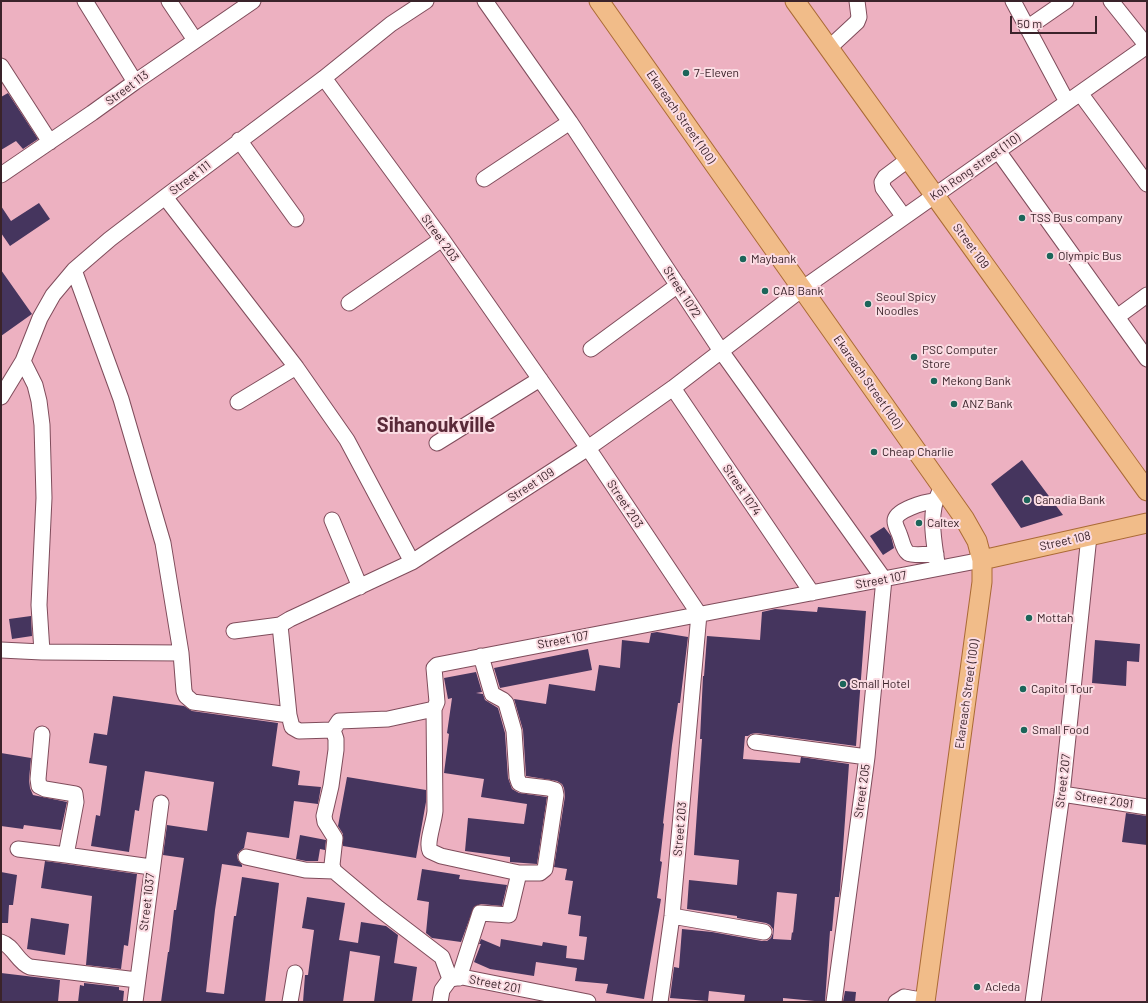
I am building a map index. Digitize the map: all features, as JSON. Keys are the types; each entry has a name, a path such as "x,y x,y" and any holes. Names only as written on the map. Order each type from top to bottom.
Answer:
{"main road":[{"name":"Ekareach Street (100)","path":"599,1 802,289 938,494 964,518 976,541 982,560 982,582 925,1002"},
{"name":"Street 109","path":"795,1 1147,491"},
{"name":"Street 108","path":"982,560 1147,523"}],"street":[{"path":"85,1 135,82"},
{"path":"168,1 195,40"},
{"name":"Street 113","path":"1,174 50,142 253,1"},
{"name":"Street 111","path":"1,397 22,361 40,318 53,295 74,270 110,239 239,140 324,78 392,24 426,1"},
{"name":"Street 1072","path":"485,1 570,122 721,351 884,579"},
{"path":"829,48 857,22 859,17 857,1"},
{"path":"1013,1 1067,102"},
{"path":"1027,28 1066,1"},
{"path":"1111,1 1147,46"},
{"name":"Koh Rong street (110)","path":"802,289 1147,46"},
{"path":"1,66 50,142"},
{"name":"Street 203","path":"324,78 442,239 540,379 699,614 672,916 660,1002"},
{"path":"1080,93 1147,184"},
{"path":"484,179 570,122"},
{"path":"239,140 296,219"},
{"path":"998,151 1147,359"},
{"path":"904,217 883,188 882,182 885,177 909,159"},
{"path":"165,197 296,367 346,440 412,562"},
{"path":"349,303 442,239"},
{"path":"74,270 121,399 163,543 181,653 184,691 186,696 193,702 289,715"},
{"path":"591,349 678,285"},
{"name":"Street 109","path":"234,631 280,625 412,562 588,448 672,388 802,289"},
{"path":"1117,317 1147,295"},
{"path":"22,361 35,385 42,425 44,498 39,605 42,652"},
{"path":"238,402 296,367"},
{"path":"437,443 540,379"},
{"name":"Street 1074","path":"672,388 812,593"},
{"path":"938,494 932,516 937,561 908,552 904,547 895,522 896,518 900,514 938,494"},
{"path":"332,520 360,587"},
{"name":"Street 207","path":"1033,1002 1062,794 1089,536"},
{"name":"Street 107","path":"434,709 437,702 435,666 437,664 884,579 937,561 982,560"},
{"name":"Street 205","path":"834,1002 867,757 884,579"},
{"path":"280,625 289,715 292,728 299,731 333,730"},
{"path":"1,650 42,652 181,653"},
{"path":"333,730 339,722 388,719 434,709 435,811 428,846 430,851 441,856 519,873 540,873 546,869 556,795 554,790 548,788 523,785 519,783 517,777 514,731 506,703 492,694 481,656"},
{"path":"333,730 336,739 336,750 331,786 324,816 325,822 334,838 332,865 334,871 378,908 442,957 454,978"},
{"path":"42,734 38,779 39,786 75,794 76,802 66,855"},
{"path":"755,742 867,757"},
{"name":"Street 2091","path":"1062,794 1147,807"},
{"name":"Street 1037","path":"135,1002 151,867 161,803"},
{"path":"18,850 151,867"},
{"path":"246,857 305,870 334,871"},
{"path":"440,1002 442,990 454,978 480,913 510,915 519,873"},
{"path":"672,916 764,932"},
{"path":"1,942 12,949 24,965 30,967 137,980"},
{"path":"290,1002 295,973"},
{"name":"Street 201","path":"454,978 462,977 588,1002"},
{"path":"896,1002 904,997 925,1002"}],"building":[{"path":"8,93 38,139 23,149 16,141 1,150 1,97"},
{"path":"39,203 50,219 10,246 1,233 1,206 11,221"},
{"path":"1,270 32,314 1,336"},
{"name":"Canadia Bank","path":"1022,460 1063,515 1021,528 991,484"},
{"path":"884,527 891,536 894,548 883,555 870,536"},
{"path":"818,607 866,611 856,746 756,733 745,736 743,759 800,763 801,757 849,764 840,890 839,897 835,897 832,931 830,931 825,1002 783,998 783,1002 744,1002 745,995 709,991 708,1001 670,998 674,967 679,968 682,929 712,932 762,941 767,941 771,938 773,933 773,929 766,923 737,918 737,916 687,909 689,880 737,885 739,860 694,855 702,739 700,739 703,676 707,636 760,640 762,612 775,609 817,612","holes":["777,892 797,894 791,940 773,939"]},
{"path":"31,616 32,636 12,639 9,619"},
{"path":"657,632 688,637 680,703 678,703 672,745 663,823 660,861 662,862 657,898 661,899 644,999 606,993 608,984 575,981 577,968 536,962 534,976 490,969 474,962 481,944 479,944 481,939 500,947 501,939 542,946 543,942 567,946 566,958 584,960 587,937 579,936 581,916 568,914 573,881 565,880 567,869 554,867 565,796 564,788 562,784 557,781 526,776 523,730 514,699 546,704 549,684 595,691 599,665 620,668 622,640 649,643 651,633"},
{"path":"1095,640 1140,644 1139,662 1127,661 1126,686 1092,683"},
{"path":"588,649 592,670 500,688 494,668"},
{"path":"476,672 482,692 476,693 483,694 485,700 498,708 505,733 508,778 512,789 519,793 547,797 537,864 510,862 510,857 465,851 468,818 524,824 527,804 481,797 484,779 444,773 449,734 447,733 452,698 448,699 444,678"},
{"path":"113,696 184,706 192,711 278,723 272,766 300,771 298,785 321,787 318,804 294,801 289,838 247,832 244,848 237,855 242,867 222,864 215,910 206,992 224,994 234,916 236,916 242,877 279,883 265,1002 161,1002 174,910 176,910 184,858 163,855 167,825 207,831 214,782 145,771 139,811 135,810 129,852 91,846 96,815 100,816 107,766 89,763 94,733 107,735"},
{"path":"1,753 31,758 29,780 33,795 67,802 61,830 24,825 23,829 1,826"},
{"path":"347,777 426,790 426,802 416,858 343,846 343,834 338,826"},
{"path":"1126,813 1147,816 1147,845 1122,842"},
{"path":"300,835 326,840 325,850 320,849 318,861 296,859"},
{"path":"45,861 137,874 128,946 124,945 121,969 86,965 92,896 41,888"},
{"path":"422,869 460,875 459,879 507,885 502,906 481,904 474,907 461,942 432,938 426,933 429,902 417,900"},
{"path":"1,872 17,875 13,905 9,905 8,923 1,923"},
{"path":"307,897 345,903 339,940 358,943 361,922 386,926 398,935 394,963 417,967 412,1002 374,1002 380,956 350,951 343,1002 303,1002 305,975 308,975 314,930 302,928"},
{"path":"31,918 69,924 65,955 27,949"},
{"path":"1,973 60,980 58,1002 1,1002"},
{"path":"84,983 119,987 119,990 124,991 123,1002 78,1002 80,985 84,986"},
{"path":"845,991 856,992 855,1002 843,1002"}],"place":[{"name":"7-Eleven","path":"686,73"},
{"name":"TSS Bus company","path":"1022,218"},
{"name":"Olympic Bus","path":"1050,256"},
{"name":"Maybank","path":"743,259"},
{"name":"CAB Bank","path":"765,291"},
{"name":"Seoul Spicy Noodles","path":"868,304"},
{"name":"PSC Computer Store","path":"914,357"},
{"name":"Mekong Bank","path":"934,381"},
{"name":"ANZ Bank","path":"954,404"},
{"name":"Cheap Charlie","path":"874,452"},
{"name":"Canadia Bank","path":"1027,500"},
{"name":"Caltex","path":"919,523"},
{"name":"Mottah","path":"1029,618"},
{"name":"Small Hotel","path":"843,684"},
{"name":"Capitol Tour","path":"1023,689"},
{"name":"Small Food","path":"1024,730"},
{"name":"Acleda","path":"977,987"}],"district":[{"name":"Sihanoukville","path":"436,425"}]}
